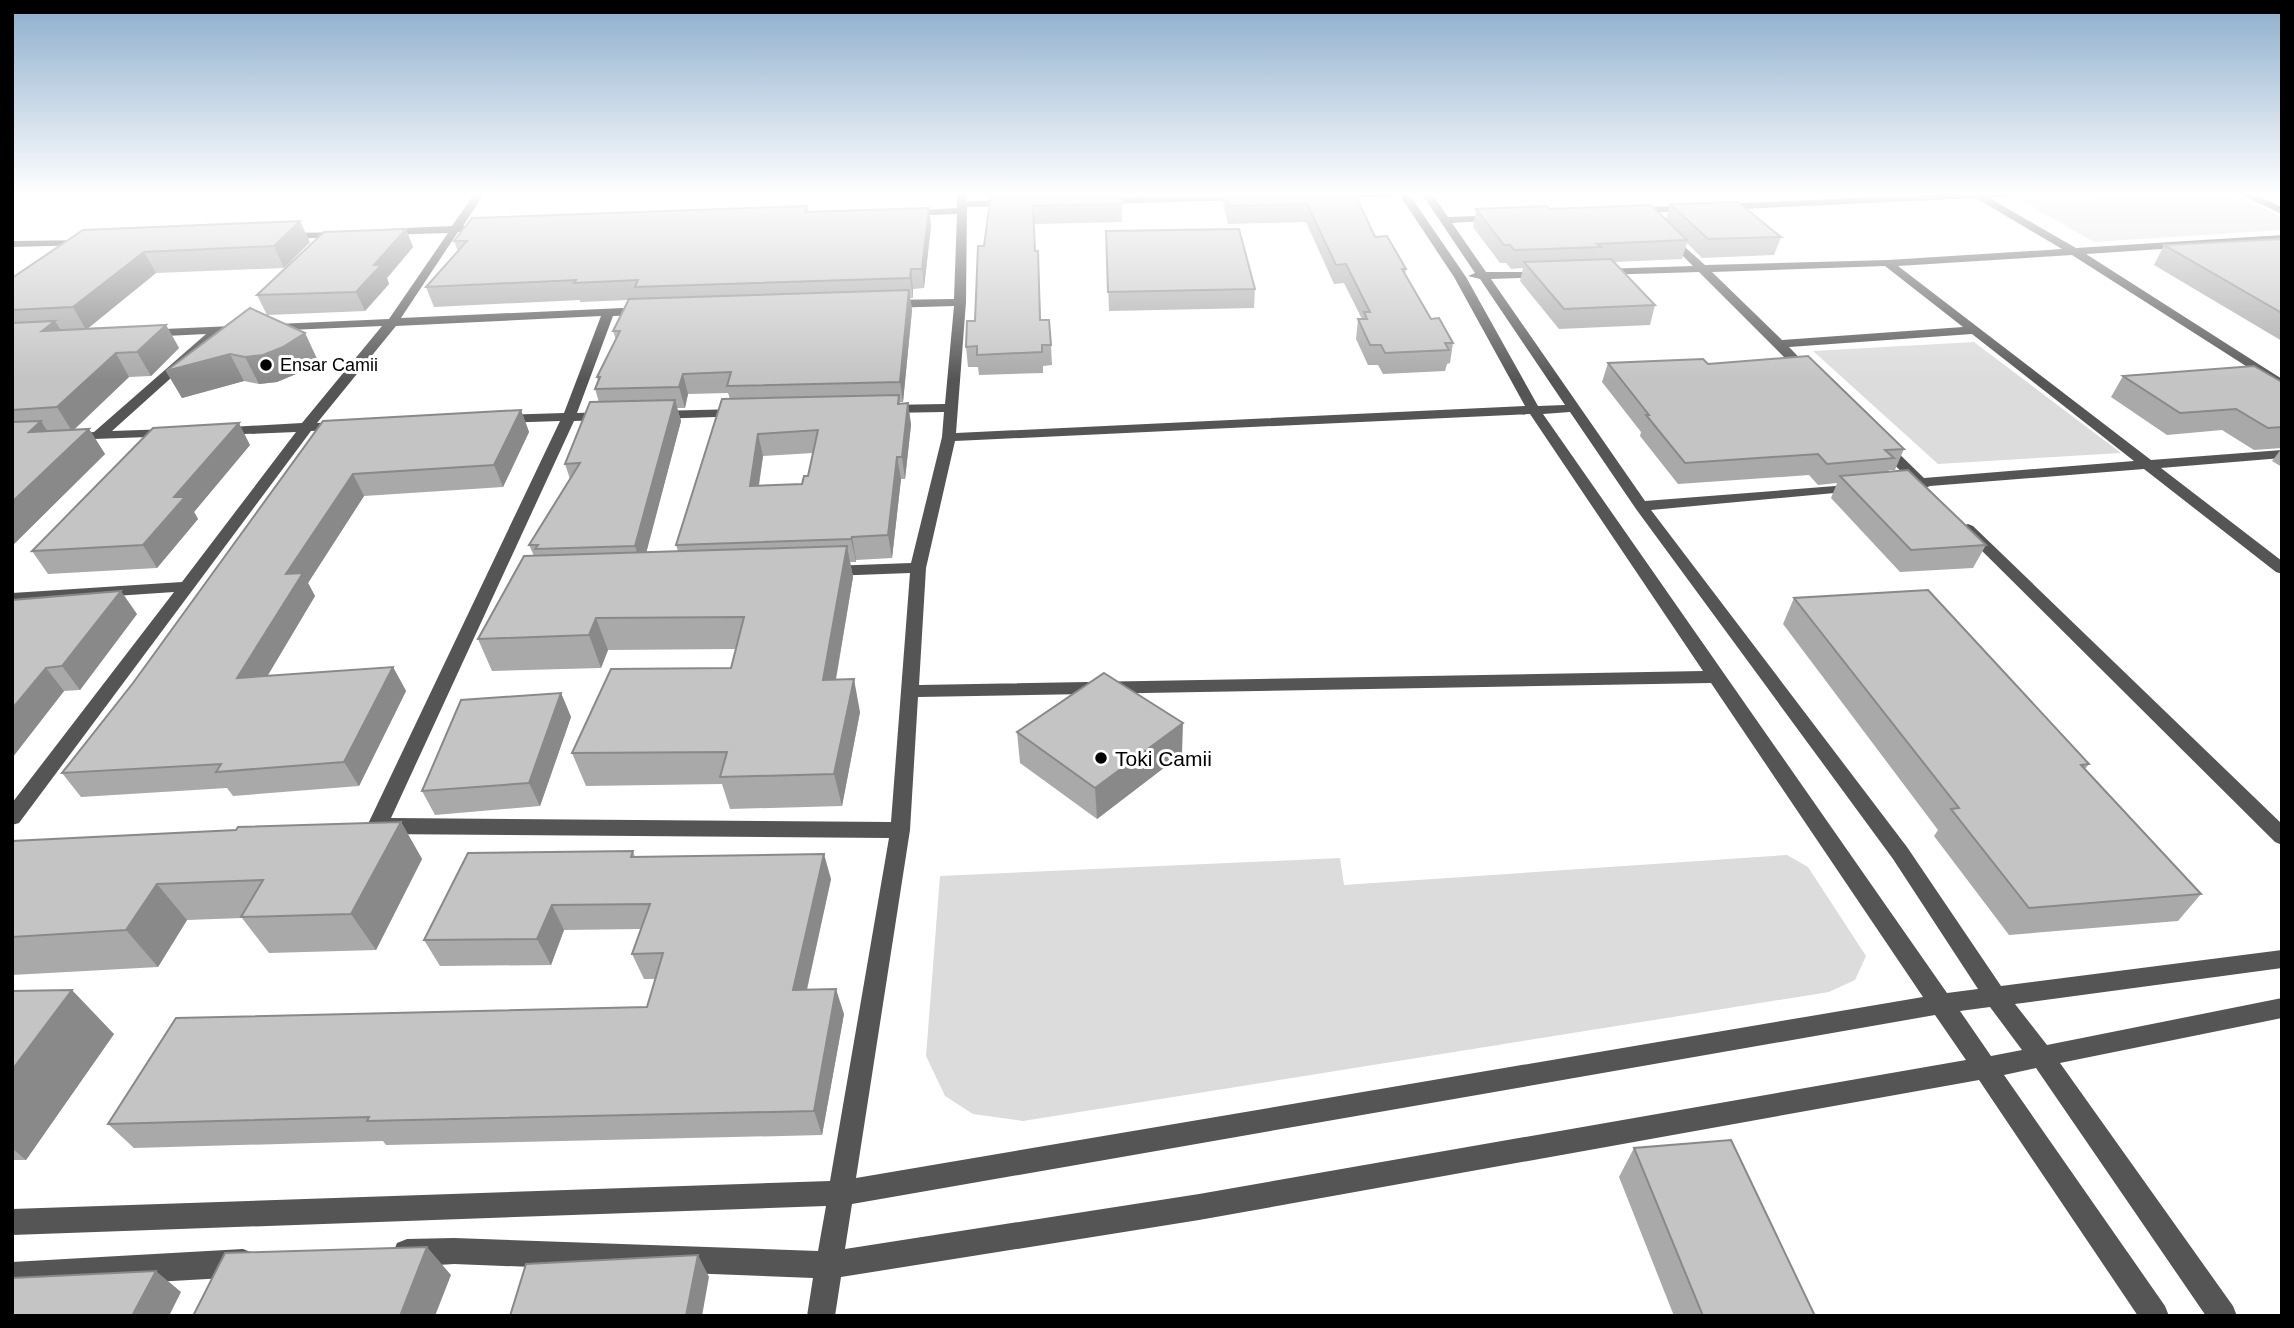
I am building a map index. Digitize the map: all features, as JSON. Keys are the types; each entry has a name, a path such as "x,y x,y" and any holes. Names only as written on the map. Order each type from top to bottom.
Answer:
{"street":[{"path":"12,818 306,428 393,321 437,256"},
{"path":"821,1316 900,830 918,568 949,437 960,302 960,256"},
{"path":"1447,256 1535,411 2155,1316"},
{"path":"1468,256 1576,408 1641,506 1900,853 1996,997 2041,1056 2223,1316"},
{"path":"1688,256 1816,381"},
{"path":"1591,272 1888,263 1987,256"},
{"path":"2080,256 2282,385"},
{"path":"1888,263 2282,569"},
{"path":"1460,277 1550,274"},
{"path":"867,304 960,302"},
{"path":"128,334 658,311"},
{"path":"608,313 569,417 501,581 370,826 900,830"},
{"path":"98,436 219,329"},
{"path":"1778,344 1975,330"},
{"path":"869,410 950,408"},
{"path":"949,437 1576,408"},
{"path":"486,420 760,412"},
{"path":"209,432 362,425"},
{"path":"61,438 181,433"},
{"path":"1872,436 1939,501"},
{"path":"1641,506 2282,454"},
{"path":"1958,520 2282,837"},
{"path":"808,572 918,568"},
{"path":"12,598 189,586"},
{"path":"910,691 1719,677"},
{"path":"12,1222 842,1193 1941,1004 2282,959"},
{"path":"385,1254 454,1251 830,1265 1199,1207 1984,1068 2282,1008"},
{"path":"12,1276 261,1262"}],"shaded area":[{"path":"1974,342 2121,453 1938,464 1813,351"},
{"path":"1787,855 1808,867 1866,956 1855,980 1829,992 1023,1121 973,1114 945,1096 926,1056 940,876 1340,858 1344,885"}],"building":[{"path":"45,256 139,256 73,307 12,310 12,278"},
{"path":"299,256 382,256 374,265 381,265 356,292 257,295"},
{"path":"454,256 923,256 922,269 911,269 910,278 635,287 638,280 574,283 576,280 426,287"},
{"path":"978,256 1038,256 1040,320 1049,320 1051,345 1042,345 1042,352 977,355 977,346 966,347 967,321 975,321"},
{"path":"1107,256 1246,256 1255,289 1108,292"},
{"path":"1332,256 1398,256 1406,269 1402,269 1431,319 1439,318 1453,343 1445,343 1449,350 1385,353 1381,345 1370,345 1358,319 1367,319 1364,312 1370,312 1346,264 1336,265"},
{"path":"2183,256 2282,256 2282,313"},
{"path":"1611,259 1655,305 1564,309 1524,262"},
{"path":"909,290 900,382 727,386 731,372 683,374 679,387 595,389 600,377 597,377 620,331 613,331 629,299"},
{"path":"250,308 305,333 283,347 263,355 245,357 230,354 166,371"},
{"path":"55,321 42,331 166,325 137,352 116,353 57,407 12,410 12,323"},
{"path":"1808,356 1904,449 1885,450 1894,458 1827,464 1818,454 1685,463 1608,363 1703,359 1708,364"},
{"path":"2254,366 2282,382 2282,427 2268,428 2236,409 2180,413 2123,376"},
{"path":"899,395 898,404 908,403 902,457 897,457 888,535 851,539 676,545 722,399","holes":["818,430 808,476 804,476 802,484 750,486 758,434"]},
{"path":"675,400 635,546 535,549 538,545 529,545 580,463 565,464 590,402"},
{"path":"521,410 494,465 353,474 286,574 303,573 237,678 393,667 344,762 216,772 221,764 62,773 133,683 323,421"},
{"path":"41,421 29,432 89,429 12,502 12,422"},
{"path":"239,423 174,497 185,497 143,545 32,551 153,428"},
{"path":"1908,470 1986,545 1911,550 1840,476"},
{"path":"847,546 823,680 854,679 834,774 720,777 727,752 572,753 611,669 731,668 744,617 596,618 589,635 478,639 524,556"},
{"path":"1928,590 2089,764 2081,765 2201,894 2029,908 1951,809 1959,808 1794,598"},
{"path":"121,591 62,666 46,668 12,709 12,600"},
{"path":"1104,673 1183,723 1095,788 1017,732"},
{"path":"561,693 529,783 422,791 461,700"},
{"path":"401,822 351,914 241,917 263,880 157,884 126,930 12,937 12,841 236,830 238,827"},
{"path":"633,851 631,857 824,854 793,990 836,989 814,1111 367,1121 369,1117 108,1124 176,1018 647,1007 663,953 632,954 650,904 552,905 537,939 424,940 468,853"},
{"path":"72,990 12,1070 12,991"},
{"path":"1731,1140 1815,1316 1703,1316 1634,1148"},
{"path":"427,1247 400,1316 193,1316 225,1253"},
{"path":"698,1255 686,1316 510,1316 526,1264"},
{"path":"156,1271 132,1316 12,1316 12,1278"}],"place":[{"name":"Ensar Camii","path":"266,365"},
{"name":"Toki Camii","path":"1101,758"}]}
